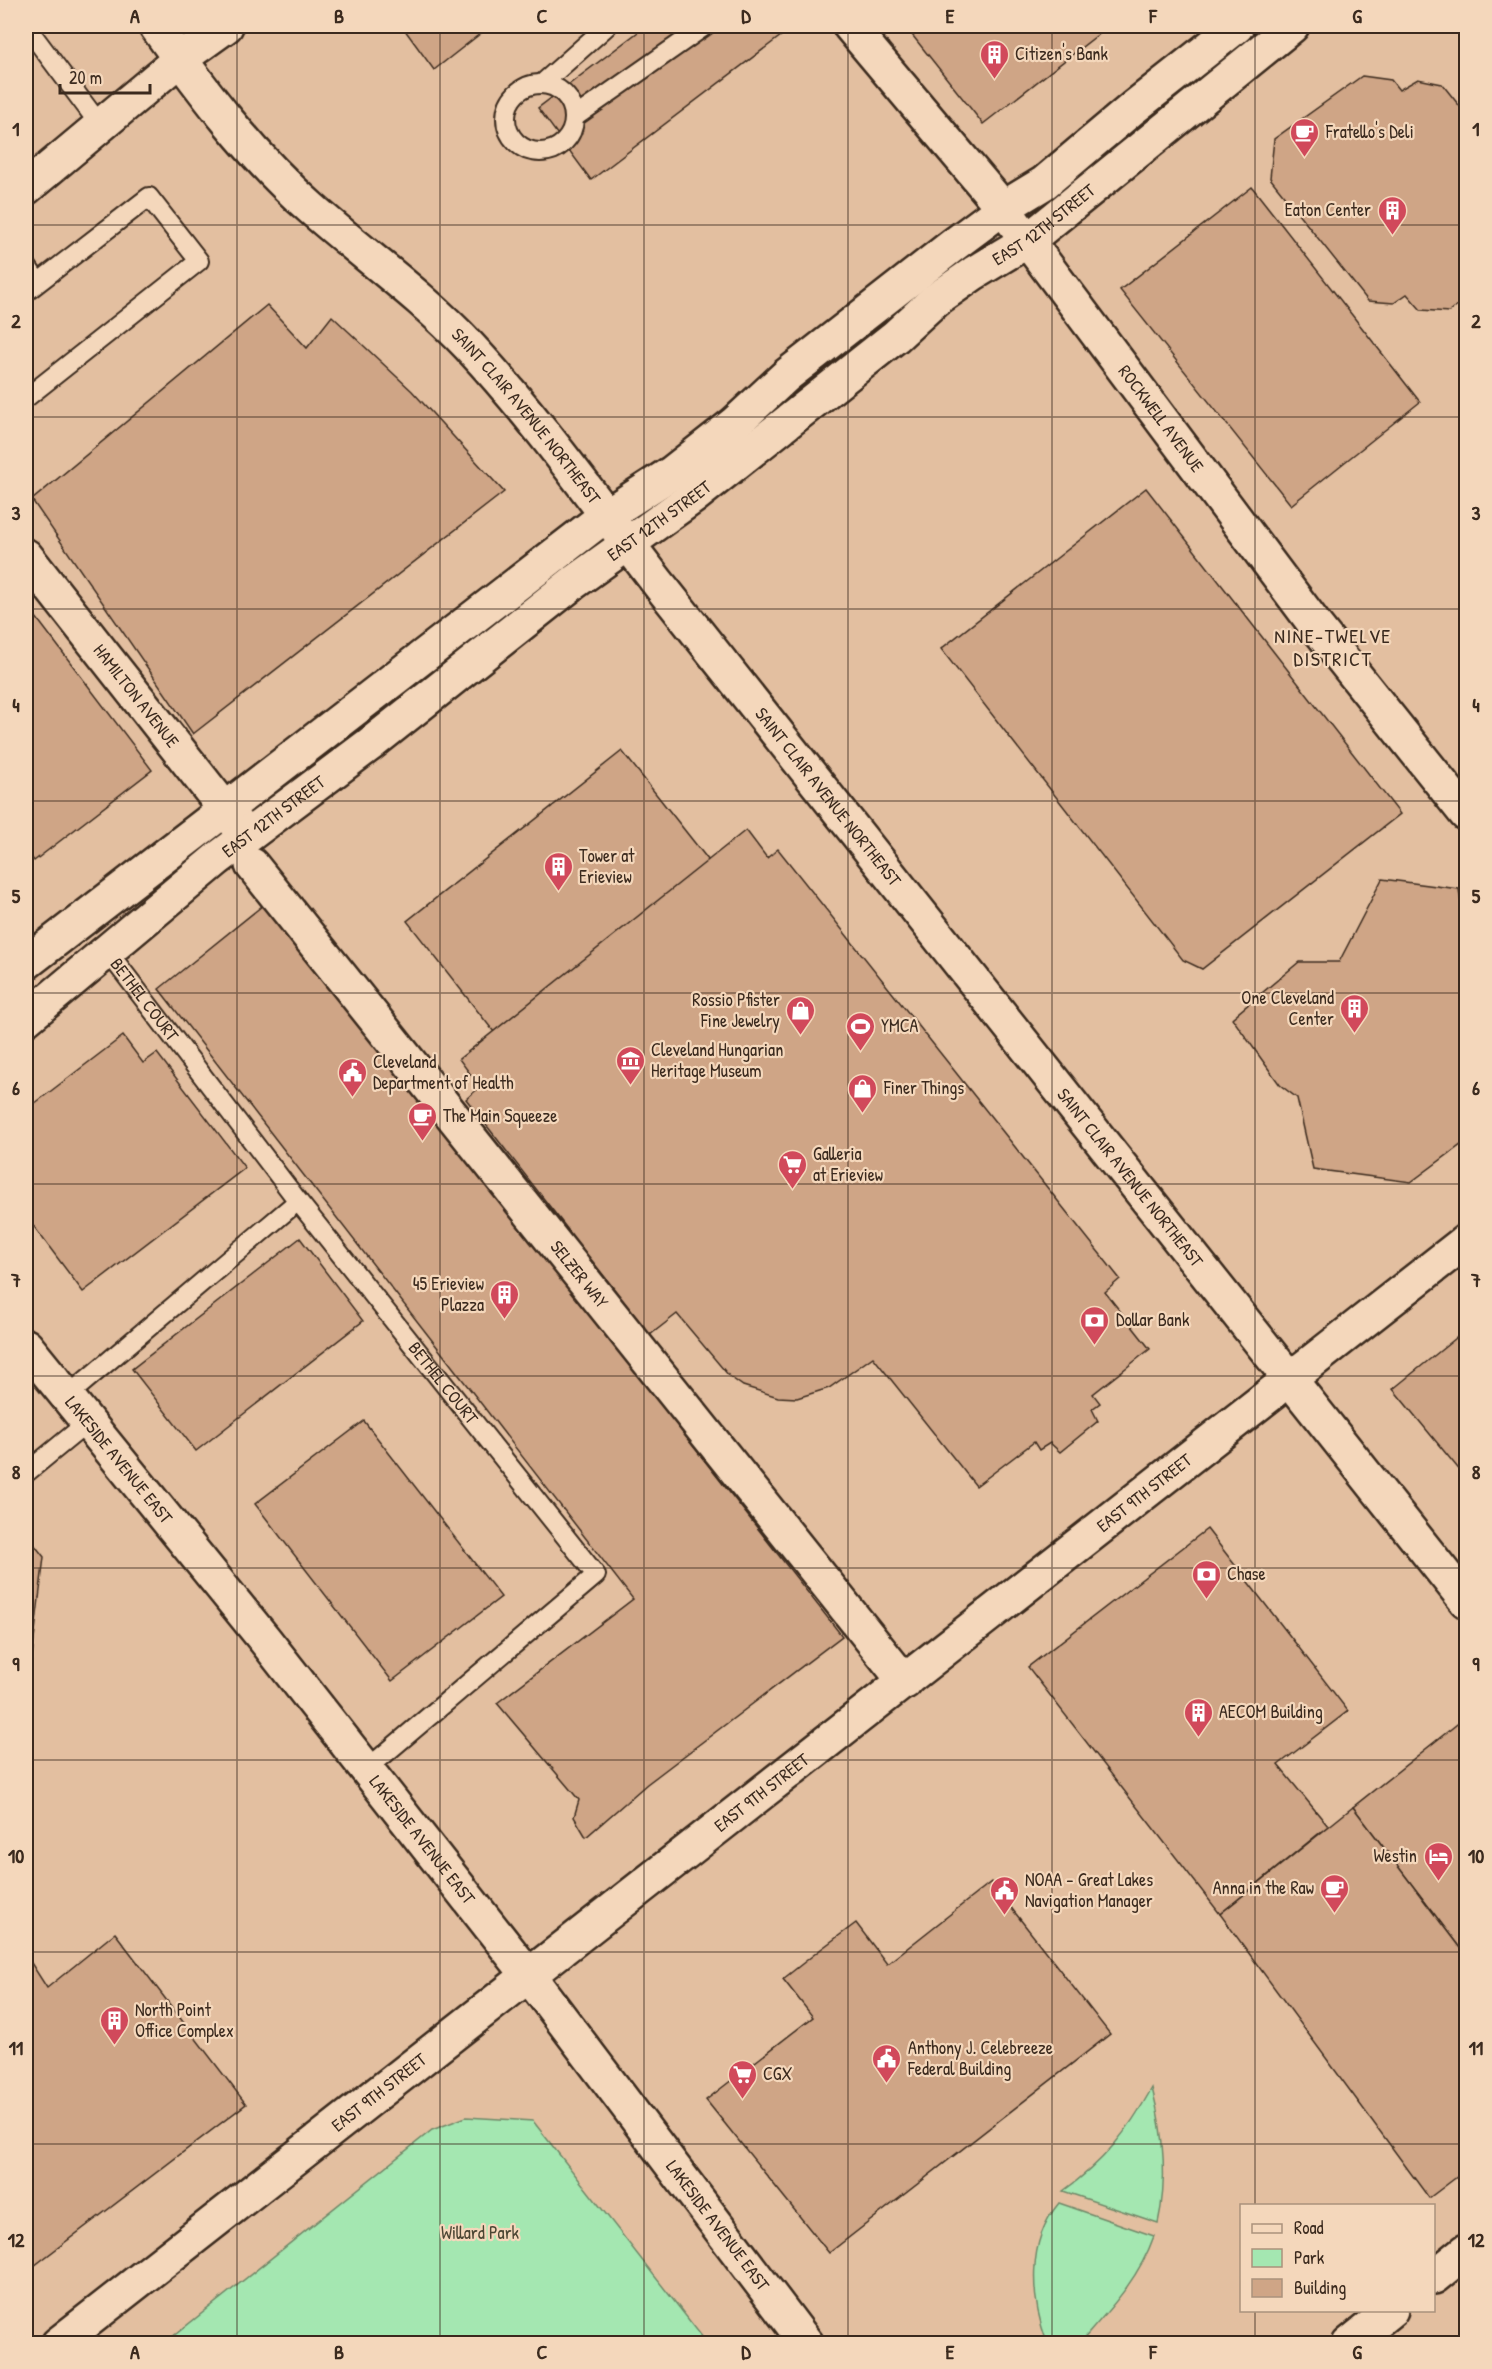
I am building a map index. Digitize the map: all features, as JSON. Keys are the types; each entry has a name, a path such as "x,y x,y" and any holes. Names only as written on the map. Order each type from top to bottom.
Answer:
{"street":[{"name":"SAINT CLAIR AVENUE NORTHEAST","path":"156,26 265,163 311,208 427,304 470,347 538,427 627,544 1290,1382 1467,1601"},
{"path":"29,178 100,125 180,59 226,26"},
{"name":"ROCKWELL AVENUE","path":"850,26 1003,208 1316,626 1467,814"},
{"name":"EAST 12TH STREET","path":"26,963 605,516 673,472 734,424 787,375 1003,208 1044,183 1133,108 1237,26"},
{"name":"EAST 12TH STREET","path":"26,1019 108,952 249,850 369,745 573,583 693,497 896,336 934,301 974,273 1027,241 1292,26"},
{"name":"HAMILTON AVENUE","path":"26,556 225,809 249,850"},
{"name":"SELZER WAY","path":"249,850 905,1682"},
{"name":"EAST 9TH STREET","path":"58,2343 905,1682 1239,1418 1290,1382 1467,1241"},
{"name":"LAKESIDE AVENUE EAST","path":"26,1346 65,1398 258,1631 529,1976 807,2343"},
{"path":"1435,2276 1467,2251"},
{"path":"1349,2343 1388,2312"}],"lane":[{"path":"26,26 100,125"},
{"path":"544,82 570,100 575,117 572,132 565,144 545,153 533,152 513,140 506,117 508,105 522,88 544,82 607,26"},
{"path":"575,117 705,26"},
{"path":"26,265 31,286 149,197 199,261 26,398"},
{"name":"BETHEL COURT","path":"108,952 298,1201 596,1575 366,1769"},
{"path":"65,1398 298,1201"},
{"path":"26,1473 87,1423"}],"shaded area":[{"path":"26,26 1466,26 1466,2343 26,2344"}],"green space":[{"path":"1152,2088 1163,2155 1163,2189 1158,2223 1063,2191 1091,2169 1114,2145"},
{"name":"Willard Park","path":"466,2117 533,2121 707,2343 175,2344 171,2338 432,2130"},
{"path":"1059,2203 1154,2236 1132,2280 1080,2343 1047,2343 1037,2308 1036,2253 1048,2218"}],"building":[{"path":"402,26 490,26 434,70"},
{"path":"646,26 794,26 591,180 538,108"},
{"name":"Citizen's Bank","path":"905,26 1109,26 983,124"},
{"name":"Eaton Center","path":"1362,76 1391,80 1399,90 1418,79 1442,84 1466,114 1466,298 1449,312 1421,310 1407,294 1394,303 1368,301 1270,178 1274,139"},
{"path":"1252,187 1420,402 1291,505 1120,290"},
{"path":"267,305 307,348 332,316 412,391 504,492 193,734 32,500"},
{"path":"1146,488 1400,814 1202,969 1183,960 941,649"},
{"path":"26,604 152,770 34,861 26,850"},
{"name":"Tower at Erieview","path":"622,751 709,861 494,1032 407,921"},
{"name":"Galleria at Erieview","path":"746,830 767,858 778,849 1120,1279 1105,1292 1150,1349 1093,1394 1100,1403 1092,1409 1098,1421 1060,1452 1050,1443 1039,1450 1034,1442 976,1486 873,1357 829,1388 797,1398 778,1397 743,1386 729,1376 677,1314 650,1335 466,1099 480,1087 459,1059"},
{"name":"One Cleveland Center","path":"1382,879 1459,889 1466,940 1466,1141 1411,1182 1313,1169 1297,1098 1280,1085 1232,1018 1299,962 1339,962"},
{"name":"45 Erieview Plazza","path":"267,902 842,1636 647,1784 586,1837 574,1817 579,1800 497,1703 633,1599 159,989"},
{"path":"123,1036 143,1063 157,1053 245,1168 83,1292 26,1216 26,1110"},
{"path":"300,1238 363,1321 196,1451 132,1369"},
{"path":"1466,1330 1466,1478 1393,1389"},
{"path":"364,1421 501,1597 392,1681 255,1504"},
{"name":"AECOM Building","path":"1207,1529 1348,1711 1278,1765 1328,1826 1220,1914 1028,1667"},
{"path":"26,1534 44,1557 26,1706"},
{"name":"Westin","path":"1466,1717 1466,1956 1353,1807"},
{"path":"1353,1807 1466,1956 1466,2170 1429,2198 1220,1914"},
{"name":"Anthony J. Celebreeze Federal Building","path":"991,1882 1110,2034 829,2253 706,2100 813,2017 783,1979 821,1949 856,1923 887,1964"},
{"name":"North Point Office Complex","path":"115,1933 246,2104 26,2272 26,1955 47,1988"}],"place":[{"name":"Citizen's Bank","path":"994,80"},
{"name":"Fratello's Deli","path":"1305,158"},
{"name":"Eaton Center","path":"1392,236"},
{"name":"Tower at Erieview","path":"558,892"},
{"name":"One Cleveland Center","path":"1355,1034"},
{"name":"Rossio Pfister Fine Jewelry","path":"801,1036"},
{"name":"YMCA","path":"860,1052"},
{"name":"Cleveland Hungarian Heritage Museum","path":"630,1086"},
{"name":"Cleveland Department of Health","path":"352,1098"},
{"name":"Finer Things","path":"863,1114"},
{"name":"The Main Squeeze","path":"422,1142"},
{"name":"Galleria at Erieview","path":"792,1190"},
{"name":"45 Erieview Plazza","path":"505,1320"},
{"name":"Dollar Bank","path":"1095,1346"},
{"name":"Chase","path":"1206,1600"},
{"name":"AECOM Building","path":"1198,1738"},
{"name":"Westin","path":"1438,1882"},
{"name":"Anna in the Raw","path":"1335,1914"},
{"name":"NOAA - Great Lakes Navigation Manager","path":"1004,1916"},
{"name":"North Point Office Complex","path":"114,2046"},
{"name":"Anthony J. Celebreeze Federal Building","path":"887,2084"},
{"name":"CGX","path":"742,2100"}],"district":[{"name":"NINE-TWELVE DISTRICT","path":"1333,648"}]}
